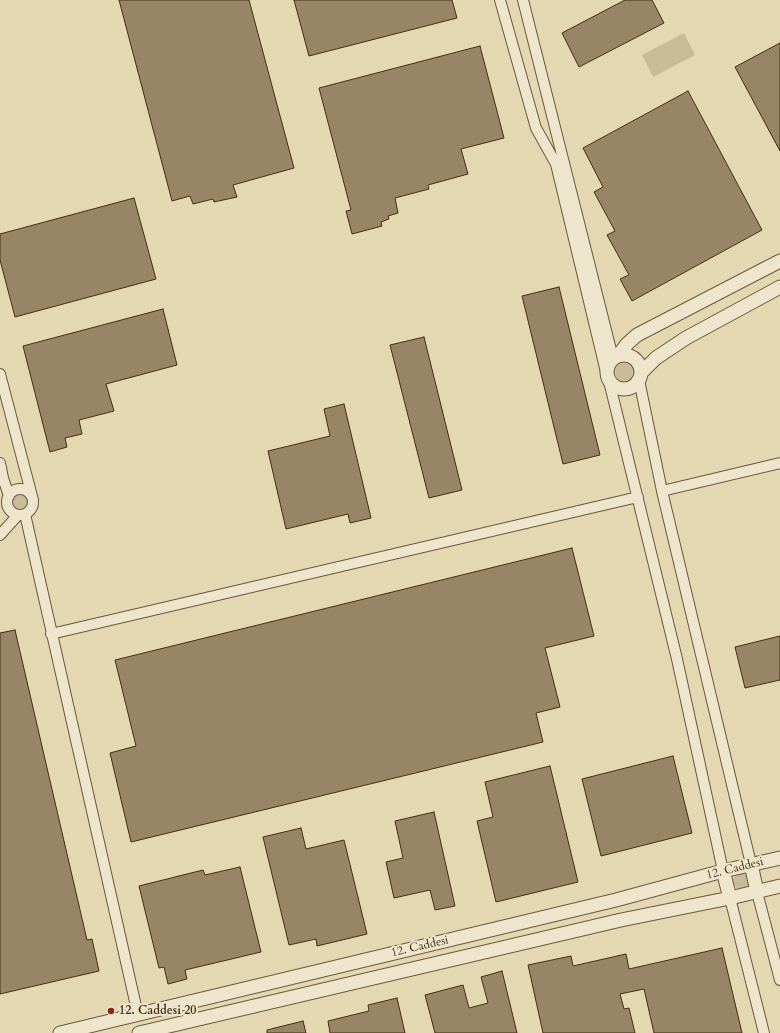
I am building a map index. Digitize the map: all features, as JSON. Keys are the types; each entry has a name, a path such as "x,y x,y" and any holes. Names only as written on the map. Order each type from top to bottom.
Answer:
{"street":[{"path":"500,0 536,128 556,164 677,659 730,898 764,1033"},
{"path":"523,0 616,357"},
{"path":"780,261 637,335 616,357 610,361 608,366 608,378 616,387 625,389 634,386 656,358 686,338 780,287"},
{"path":"616,357 627,355 632,357 639,364 640,377 662,491 757,892 780,980"},
{"path":"0,374 33,500 33,504 28,512 21,515 0,535"},
{"path":"0,463 5,501 12,512 21,515"},
{"path":"662,491 780,463"},
{"path":"5,501 11,493 20,489 28,492 33,500"},
{"path":"52,634 638,497"},
{"path":"21,515 52,634 138,1014"},
{"name":"12. Caddesi","path":"60,1033 609,902 751,864 780,858"},
{"name":"12. Caddesi","path":"139,1033 621,920 730,898 780,886"}],"shaded area":[{"path":"684,33 695,55 653,77 642,55"},
{"path":"621,362 629,362 635,368 635,376 629,382 621,382 615,376 615,368"},
{"path":"20,494 27,499 28,502 23,509 20,510 13,505 12,502 17,495"},
{"path":"738,873 744,873 749,878 747,887 744,889 738,889 733,884 733,878"}],"building":[{"path":"119,0 249,0 294,168 233,185 237,197 214,202 213,199 193,204 190,196 172,201"},
{"path":"294,0 452,0 457,18 309,56"},
{"path":"625,0 652,0 664,23 579,67 562,33"},
{"path":"780,43 780,151 735,67"},
{"path":"480,46 504,138 461,149 468,174 428,185 429,189 395,198 398,213 388,216 389,219 381,222 382,226 352,234 346,211 351,210 319,88"},
{"path":"688,91 762,230 632,301 620,279 629,275 607,235 615,231 594,192 603,187 583,148"},
{"path":"134,198 156,279 15,317 0,260 0,234"},
{"path":"559,287 600,455 563,464 522,296"},
{"path":"163,309 177,365 106,384 114,411 79,420 82,434 65,438 67,447 50,452 23,346"},
{"path":"424,337 462,490 429,498 390,345"},
{"path":"344,404 371,518 350,523 348,514 286,529 268,451 330,436 324,409"},
{"path":"572,548 594,636 545,648 560,707 536,713 543,742 131,842 110,753 136,746 115,660"},
{"path":"15,630 87,940 92,939 99,971 0,994 0,633"},
{"path":"780,636 780,680 745,688 735,647"},
{"path":"673,756 692,833 601,856 582,779"},
{"path":"550,766 578,882 496,902 477,821 493,817 485,782"},
{"path":"434,812 455,906 435,910 430,890 394,898 386,862 403,858 395,821"},
{"path":"301,828 306,849 344,840 367,934 317,946 316,939 289,945 263,837"},
{"path":"240,867 261,952 185,970 187,979 168,984 164,967 159,968 139,886 203,870 205,875"},
{"path":"722,948 742,1033 654,1033 644,989 620,994 624,1009 629,1008 635,1033 543,1033 528,965 571,956 573,966 626,954 629,969"},
{"path":"502,971 517,1033 435,1033 425,995 463,985 469,1008 488,1003 481,977"},
{"path":"397,998 405,1033 330,1033 328,1021 369,1011 368,1005"},
{"path":"303,1021 306,1033 267,1033 267,1030"}],"place":[{"name":"12. Caddesi 20","path":"111,1011"}]}
